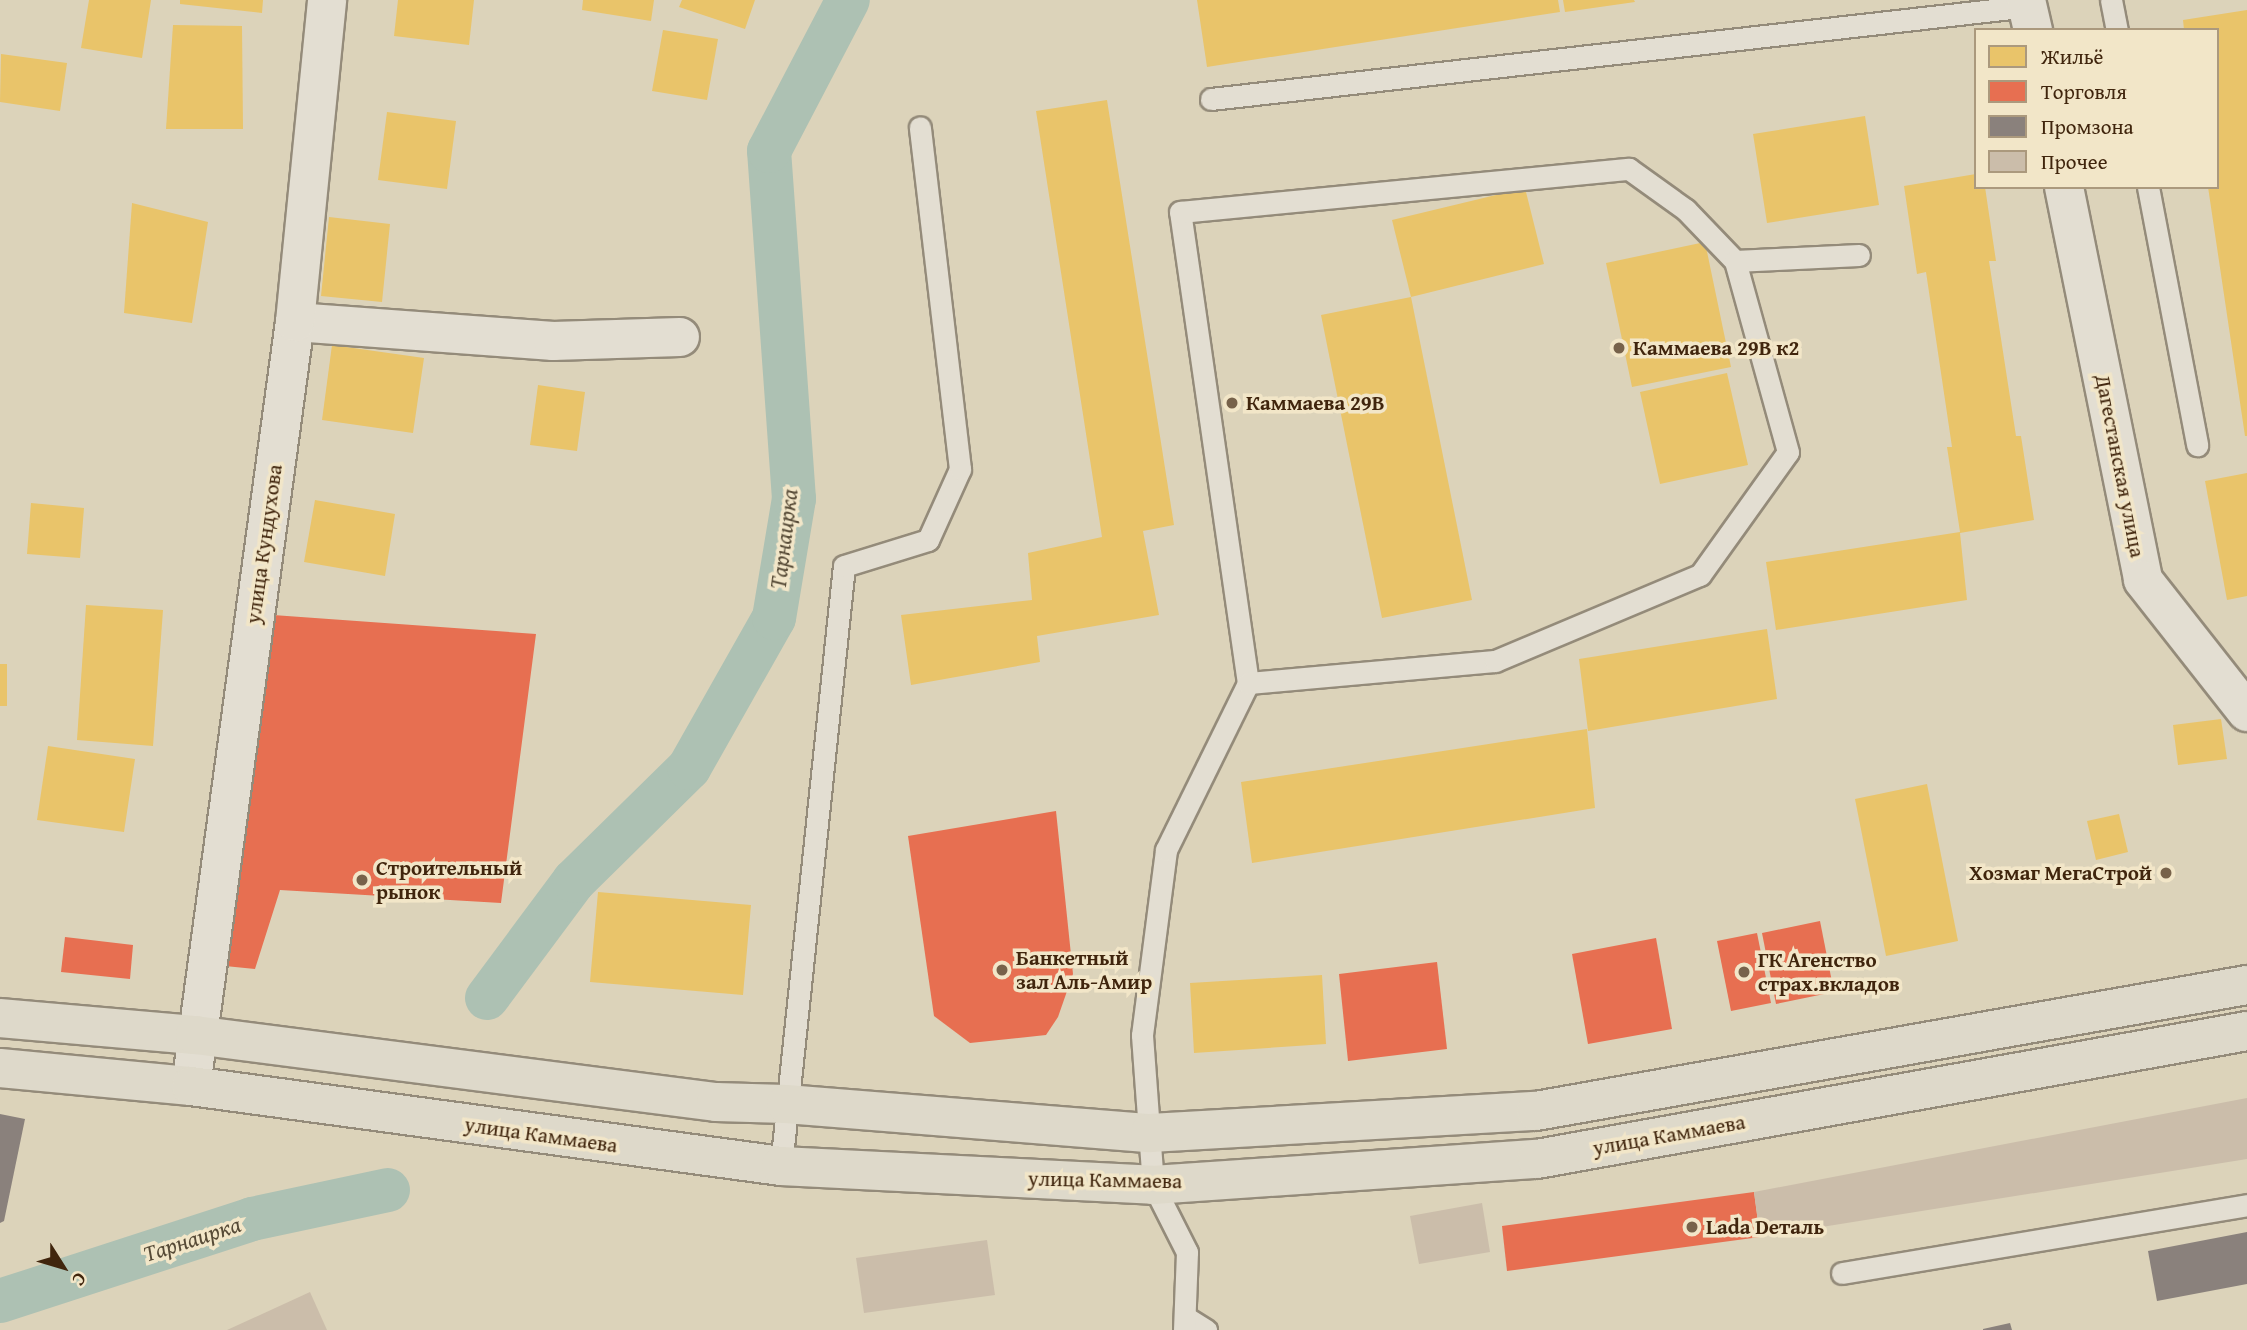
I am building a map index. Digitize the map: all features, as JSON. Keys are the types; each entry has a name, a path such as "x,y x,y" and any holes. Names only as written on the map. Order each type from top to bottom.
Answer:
{"main road":[{"path":"0,1018 195,1035 716,1102 786,1104 1150,1133 1536,1111 2247,985"},
{"name":"улица Каммаева","path":"0,1068 191,1087 781,1166 1153,1185 1537,1159 2247,1031"}],"street":[{"name":"улица Кундухова","path":"191,1087 195,1035 295,322 327,0"},
{"name":"Дагестанская улица","path":"2064,189 2143,580 2247,712"},
{"path":"295,322 552,341 680,337"}],"lane":[{"path":"2112,0 2117,28"},
{"path":"1211,99 2029,12"},
{"path":"781,1166 844,566 928,540 960,468 920,127"},
{"path":"1206,1330 1185,1323 1187,1252 1153,1185 1142,1035 1166,850 1248,683 1180,212 1629,169 1686,210 1735,261 1788,452 1700,575 1495,661 1248,683"},
{"path":"2148,189 2197,445"},
{"path":"1735,261 1859,255"},
{"path":"1842,1273 2247,1205"}],"building: Жильё":[{"path":"89,0 151,0 142,58 81,48"},
{"path":"180,0 263,0 262,13 180,4"},
{"path":"398,0 474,0 469,45 394,36"},
{"path":"583,0 654,0 651,21 582,10"},
{"path":"682,0 755,0 745,29 679,7"},
{"path":"1197,0 1558,0 1560,12 1207,67"},
{"path":"1563,0 1634,0 1635,2 1565,12"},
{"path":"2247,10 2247,436 2208,189 2219,189 2219,28 2184,28 2183,20"},
{"path":"173,25 242,26 243,129 166,129"},
{"path":"663,30 718,39 707,100 652,91"},
{"path":"1,54 67,63 60,111 0,102"},
{"path":"1107,100 1174,525 1143,531 1159,615 1037,636 1040,662 911,685 901,615 1032,600 1028,553 1102,537 1036,111"},
{"path":"387,112 456,121 447,189 378,180"},
{"path":"1865,116 1879,205 1767,223 1753,134"},
{"path":"1974,174 1974,189 1985,189 1996,261 1989,261 2016,436 2021,436 2034,520 1960,533 1967,600 1776,630 1766,562 1960,532 1947,447 1952,447 1926,272 1917,274 1904,186"},
{"path":"1525,188 1544,264 1411,297 1392,220"},
{"path":"132,203 208,222 192,323 124,313"},
{"path":"329,217 390,224 382,302 321,296"},
{"path":"1705,242 1731,367 1632,387 1606,263"},
{"path":"1411,297 1472,600 1382,618 1321,315"},
{"path":"332,345 424,358 413,433 322,420"},
{"path":"1727,373 1748,465 1660,484 1640,392"},
{"path":"538,385 585,392 577,451 530,445"},
{"path":"2247,473 2247,596 2227,600 2205,481"},
{"path":"315,500 395,514 385,576 304,562"},
{"path":"31,503 84,508 80,558 27,554"},
{"path":"86,605 163,610 153,746 77,740"},
{"path":"1767,629 1777,699 1588,731 1579,659"},
{"path":"0,664 7,664 7,706 0,706"},
{"path":"2221,719 2227,759 2178,765 2173,725"},
{"path":"1587,729 1595,808 1252,863 1241,782"},
{"path":"48,746 135,759 124,832 37,820"},
{"path":"1927,784 1958,941 1886,956 1855,799"},
{"path":"2119,814 2128,852 2096,860 2087,821"},
{"path":"598,892 751,905 743,995 590,982"},
{"path":"1322,975 1326,1044 1194,1053 1190,983"}],"building: Торговля":[{"path":"273,615 536,634 501,903 280,890 255,969 225,966"},
{"path":"1056,811 1073,974 1058,1017 1046,1035 970,1043 934,1016 908,836"},
{"path":"1820,921 1834,992 1776,1004 1762,933"},
{"name":"ГК Агенство страх.вкладов","path":"1757,933 1771,1003 1731,1011 1717,941"},
{"path":"65,937 133,945 130,979 61,972"},
{"path":"1656,938 1672,1029 1588,1044 1572,954"},
{"path":"1437,962 1447,1049 1348,1061 1339,974"},
{"path":"1754,1192 1760,1237 1507,1271 1502,1226"}],"building: Промзона":[{"path":"0,1114 25,1119 4,1221 0,1223"},
{"path":"2247,1232 2247,1284 2157,1301 2148,1251"},
{"path":"2010,1323 2012,1330 1983,1330 1983,1329"}],"building: Прочее":[{"path":"2247,1098 2247,1159 1760,1237 1754,1192"},
{"path":"1482,1203 1490,1252 1419,1264 1410,1216"},
{"path":"987,1240 995,1295 864,1313 856,1258"},
{"path":"310,1292 327,1330 227,1330"}],"waterway":[{"name":"Тарнаирка","path":"487,998 574,881 689,768 774,618 794,499 769,151 848,0"},
{"name":"Тарнаирка","path":"0,1301 252,1219 388,1190"}],"place":[{"name":"Каммаева 29В к2","path":"1619,348"},
{"name":"Каммаева 29В","path":"1232,403"},
{"name":"Хозмаг МегаСтрой","path":"2166,873"},
{"name":"Строительный рынок","path":"362,880"},
{"name":"Банкетный зал Аль-Амир","path":"1002,970"},
{"name":"ГК Агенство страх.вкладов","path":"1744,972"},
{"name":"Lada Dеталь","path":"1692,1227"}]}
